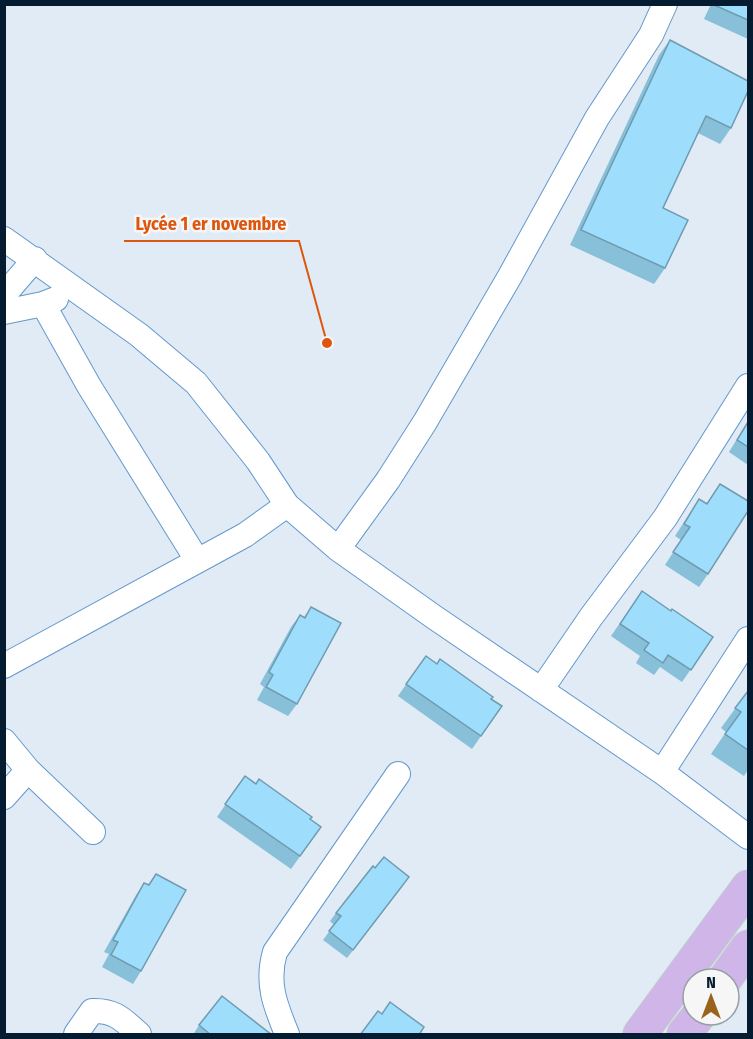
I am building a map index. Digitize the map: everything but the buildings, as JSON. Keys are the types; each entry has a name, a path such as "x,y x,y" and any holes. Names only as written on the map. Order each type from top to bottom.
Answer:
{"highway":[{"path":"640,1035 748,887"},
{"path":"734,967 748,947"}],"street":[{"path":"338,549 388,480 425,422 510,276 597,118 662,41 665,4"},
{"path":"4,239 139,335 196,383 258,461 287,505 338,549 662,772 748,837"},
{"path":"4,295 34,260"},
{"path":"4,312 43,304 78,291"},
{"path":"43,304 89,386 198,560"},
{"path":"541,690 591,617 665,518 748,386"},
{"path":"4,666 245,535 287,505"},
{"path":"662,772 748,639"},
{"path":"4,741 28,770 93,832"},
{"path":"4,797 28,770"},
{"path":"287,1035 276,1008 271,985 270,969 275,952 398,774"},
{"path":"76,1035 92,1011 106,1010 118,1016 139,1035"}],"place":[{"name":"Lycée 1 er novembre","path":"327,343"}]}
